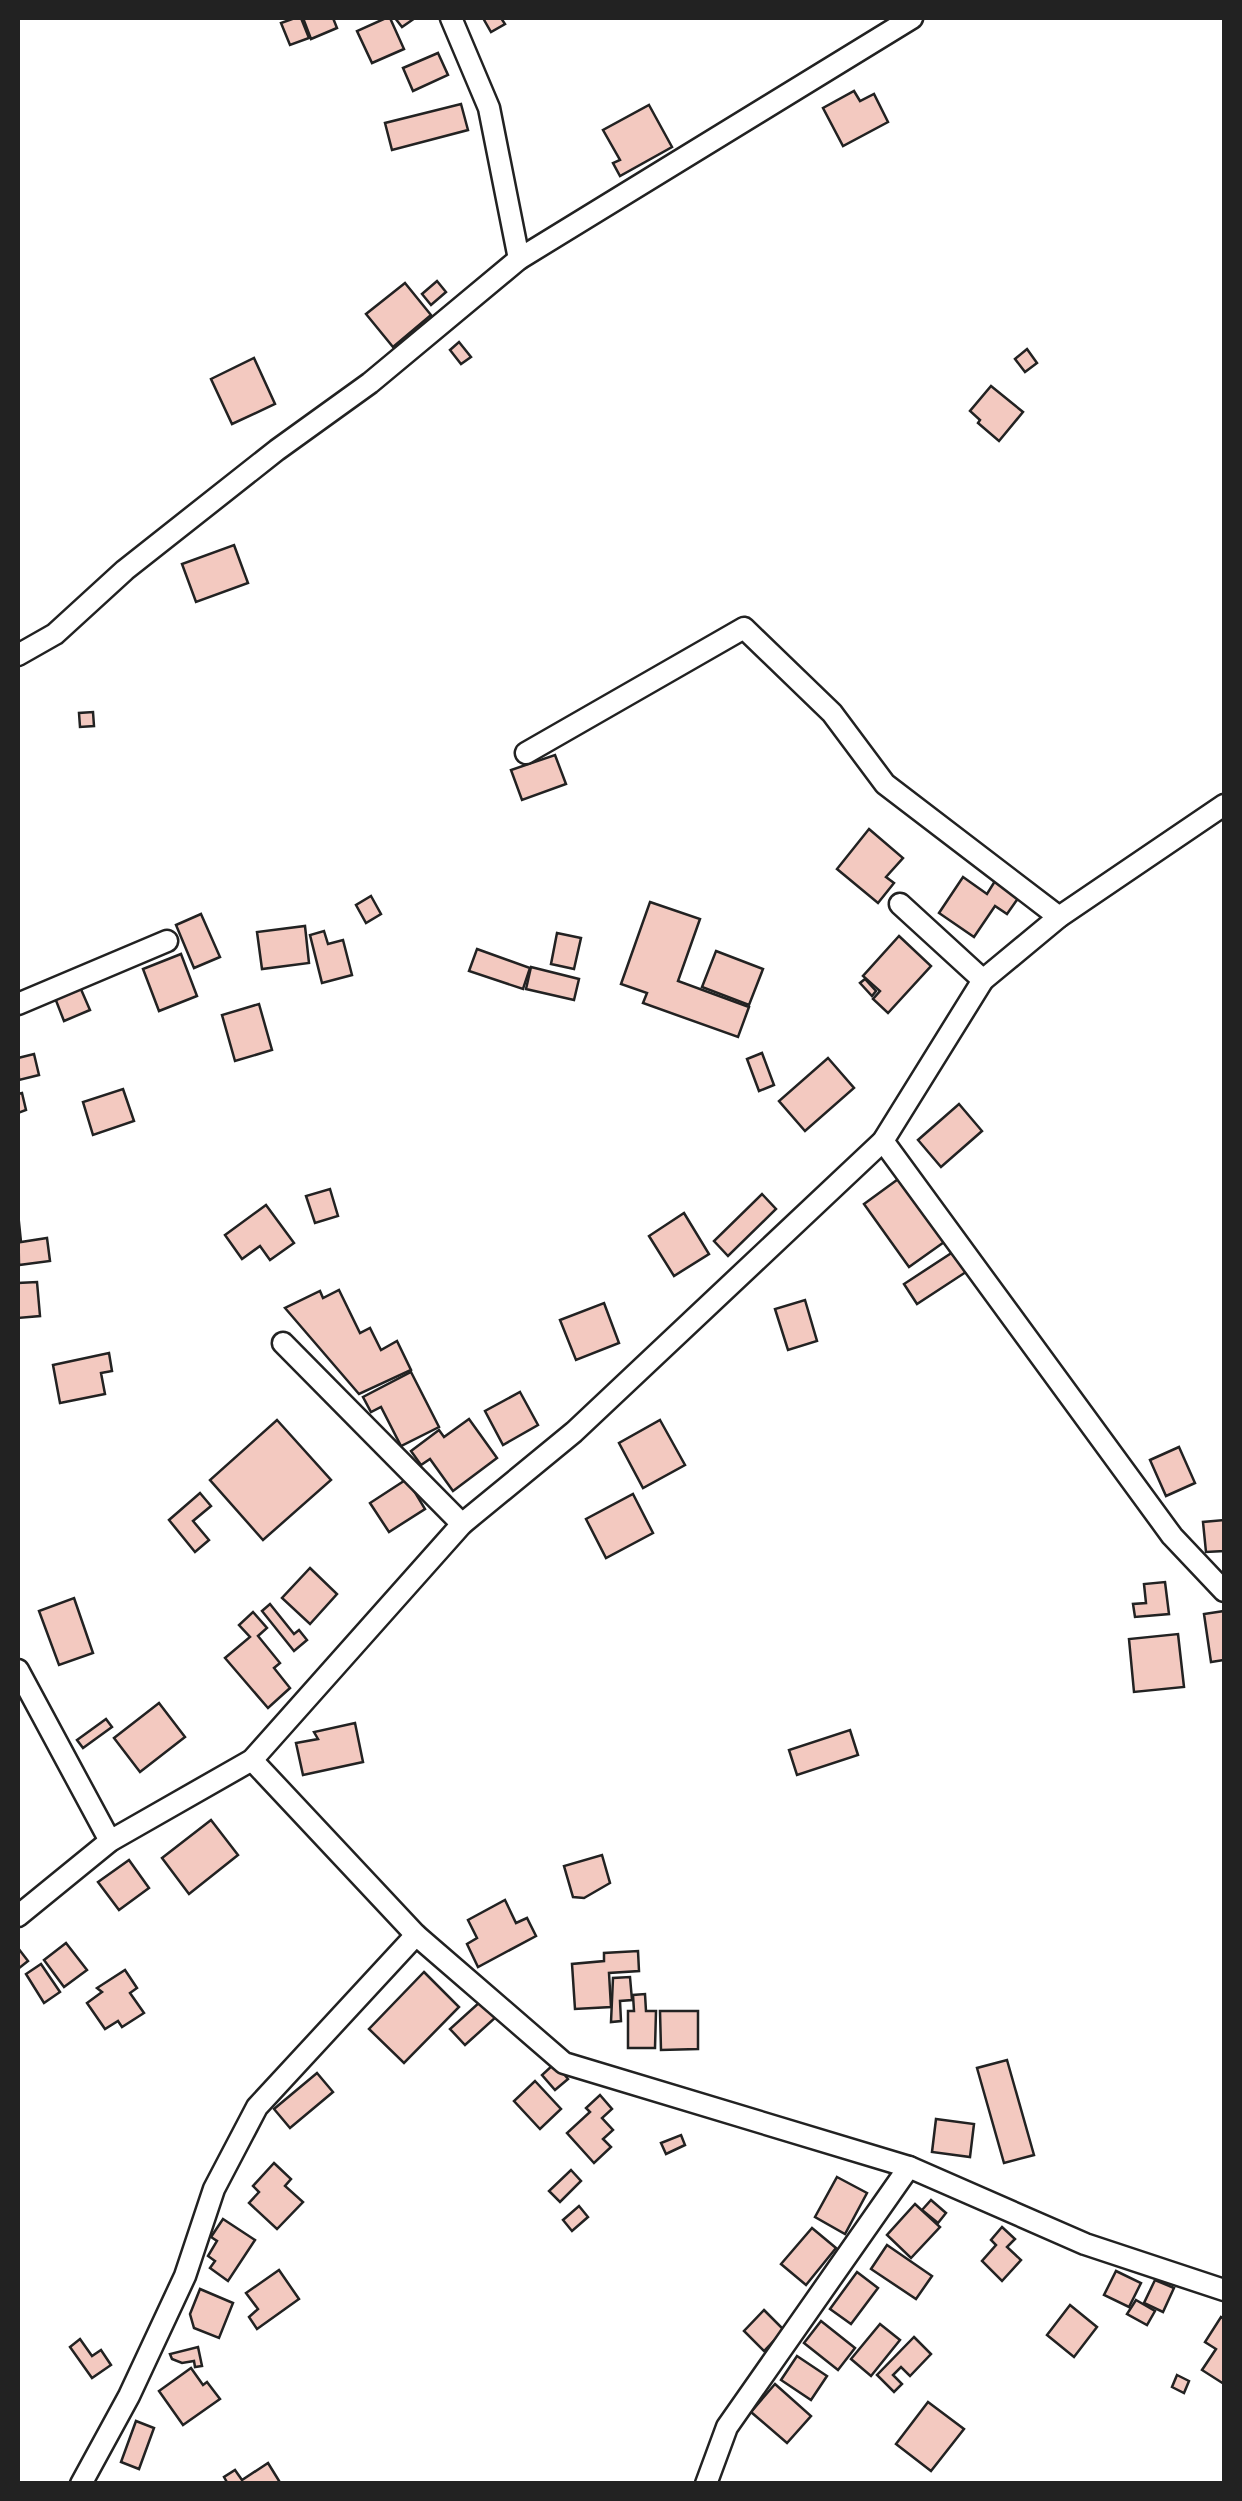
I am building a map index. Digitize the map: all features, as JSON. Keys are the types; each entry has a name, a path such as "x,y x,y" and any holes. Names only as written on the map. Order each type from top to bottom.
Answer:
{"street":[{"path":"451,18 490,108 519,259"},
{"path":"18,654 54,634 125,570 277,450 370,384 519,259 912,18"},
{"path":"526,753 744,628 832,713 885,784 1059,917"},
{"path":"18,1916 110,1841 252,1760 462,1524 574,1432 882,1142 983,980 1059,917 1224,805"},
{"path":"900,904 983,980"},
{"path":"18,1004 167,941"},
{"path":"882,1142 1172,1536 1224,1591"},
{"path":"284,1343 462,1524"},
{"path":"18,1670 110,1841"},
{"path":"252,1760 416,1936 564,2063 909,2167 1084,2244 1224,2290"},
{"path":"81,2484 129,2396 185,2276 214,2189 257,2107 416,1936"},
{"path":"706,2484 727,2427 909,2167"}],"building":[{"path":"301,18 309,38 290,45 281,23"},
{"path":"303,18 333,18 337,28 311,39"},
{"path":"390,18 404,49 372,63 357,31"},
{"path":"395,18 415,18 402,27"},
{"path":"483,18 501,18 505,24 491,32"},
{"path":"438,53 448,75 413,91 403,68"},
{"path":"854,91 860,101 874,94 888,122 843,146 823,108"},
{"path":"461,104 468,130 392,150 385,123"},
{"path":"649,105 672,147 620,176 613,163 620,160 603,130"},
{"path":"437,281 446,292 431,305 422,294"},
{"path":"405,283 431,315 393,347 366,314"},
{"path":"459,342 471,357 461,364 450,350"},
{"path":"1027,349 1037,363 1025,372 1015,359"},
{"path":"254,358 275,404 232,424 211,379"},
{"path":"991,386 1023,412 999,441 970,411"},
{"path":"234,545 248,583 196,602 182,564"},
{"path":"93,712 94,726 80,727 79,713"},
{"path":"555,755 566,784 522,800 511,770"},
{"path":"869,829 903,858 886,877 894,883 878,903 837,869"},
{"path":"963,877 987,894 995,881 1019,897 1007,914 995,906 974,937 939,913"},
{"path":"371,896 381,914 366,923 356,905"},
{"path":"650,902 700,919 678,981 749,1007 738,1037 643,1003 647,993 621,984"},
{"path":"201,914 220,957 194,968 176,925"},
{"path":"305,926 309,963 262,969 257,932"},
{"path":"324,931 328,944 343,940 352,975 322,983 310,935"},
{"path":"557,933 581,938 574,969 551,964"},
{"path":"899,936 931,966 888,1013 873,999 880,991 863,976"},
{"path":"477,949 530,968 523,989 469,971"},
{"path":"716,951 763,969 749,1005 702,987"},
{"path":"181,954 197,996 159,1011 143,969"},
{"path":"531,967 579,979 574,1000 526,989"},
{"path":"865,979 876,991 872,996 860,983"},
{"path":"80,987 90,1010 64,1021 55,998"},
{"path":"259,1004 272,1050 235,1061 222,1015"},
{"path":"762,1053 774,1085 759,1091 747,1059"},
{"path":"34,1054 39,1075 19,1080 18,1058"},
{"path":"828,1058 854,1088 805,1131 779,1101"},
{"path":"123,1089 134,1121 93,1135 83,1102"},
{"path":"22,1093 26,1110 18,1113 18,1094"},
{"path":"959,1104 982,1131 941,1167 918,1140"},
{"path":"901,1177 947,1240 909,1267 864,1204"},
{"path":"330,1189 338,1216 315,1223 306,1196"},
{"path":"762,1194 776,1209 728,1256 714,1241"},
{"path":"266,1205 294,1243 270,1260 260,1246 242,1259 225,1235"},
{"path":"18,1213 21,1242 47,1238 50,1261 19,1265"},
{"path":"684,1213 709,1254 674,1276 649,1236"},
{"path":"953,1252 966,1272 917,1304 904,1284"},
{"path":"37,1282 40,1316 18,1318 18,1283"},
{"path":"339,1290 360,1333 370,1328 381,1350 397,1341 411,1370 359,1394 285,1308 320,1291 323,1298"},
{"path":"805,1300 817,1341 788,1350 775,1309"},
{"path":"604,1303 619,1343 576,1360 560,1320"},
{"path":"109,1353 112,1371 101,1373 105,1394 60,1403 53,1365"},
{"path":"411,1372 439,1427 401,1446 381,1407 371,1412 363,1397"},
{"path":"520,1392 538,1425 503,1445 485,1411"},
{"path":"469,1419 497,1458 453,1491 430,1459 421,1465 411,1451 439,1430 444,1437"},
{"path":"277,1420 331,1480 263,1540 210,1480"},
{"path":"660,1420 685,1465 643,1488 619,1443"},
{"path":"1179,1447 1195,1483 1166,1496 1150,1460"},
{"path":"407,1479 425,1509 389,1532 370,1503"},
{"path":"200,1493 211,1506 193,1521 209,1540 195,1552 169,1520"},
{"path":"633,1494 653,1533 606,1558 586,1519"},
{"path":"1224,1520 1224,1551 1206,1552 1203,1522"},
{"path":"310,1568 337,1594 310,1624 282,1598"},
{"path":"1165,1582 1169,1614 1135,1617 1133,1604 1146,1603 1144,1584"},
{"path":"74,1598 93,1653 59,1665 39,1611"},
{"path":"270,1604 294,1634 299,1630 307,1640 294,1651 262,1611"},
{"path":"1224,1611 1224,1660 1211,1662 1204,1614"},
{"path":"253,1612 267,1628 258,1636 280,1663 274,1668 290,1688 268,1708 225,1658 250,1637 239,1625"},
{"path":"1178,1634 1184,1687 1134,1692 1129,1639"},
{"path":"159,1703 185,1737 140,1772 114,1738"},
{"path":"106,1719 112,1727 83,1748 77,1740"},
{"path":"355,1723 363,1762 303,1775 296,1743 318,1739 314,1732"},
{"path":"850,1730 858,1755 797,1775 789,1750"},
{"path":"211,1820 238,1855 189,1894 162,1858"},
{"path":"602,1855 610,1883 584,1898 573,1897 564,1866"},
{"path":"129,1860 149,1888 119,1910 98,1882"},
{"path":"505,1900 516,1923 527,1918 536,1936 478,1967 467,1944 477,1938 468,1920"},
{"path":"66,1943 87,1970 64,1987 44,1960"},
{"path":"18,1948 28,1961 18,1969"},
{"path":"638,1951 639,1971 609,1973 611,2007 575,2009 572,1964 604,1961 604,1953"},
{"path":"41,1964 60,1992 44,2003 26,1974"},
{"path":"125,1970 137,1988 130,1993 144,2013 122,2027 118,2021 105,2029 87,2003 102,1992 97,1988"},
{"path":"424,1972 459,2007 404,2063 369,2029"},
{"path":"630,1977 632,2000 620,2001 621,2021 611,2022 613,1978"},
{"path":"645,1994 646,2011 656,2011 655,2048 628,2048 628,2011 634,2011 633,1995"},
{"path":"481,2001 496,2017 465,2045 450,2029"},
{"path":"660,2011 698,2011 698,2049 661,2050"},
{"path":"1007,2060 1034,2155 1004,2163 977,2068"},
{"path":"555,2063 568,2079 555,2090 542,2075"},
{"path":"317,2073 333,2092 290,2128 274,2109"},
{"path":"535,2081 561,2109 540,2129 514,2101"},
{"path":"600,2095 612,2109 602,2118 613,2130 603,2139 611,2147 594,2163 567,2133 590,2112 586,2108"},
{"path":"936,2119 974,2124 970,2157 932,2152"},
{"path":"681,2135 685,2145 666,2154 661,2143"},
{"path":"274,2163 291,2179 285,2186 303,2202 277,2229 249,2203 259,2192 253,2186"},
{"path":"571,2170 581,2181 560,2202 549,2191"},
{"path":"837,2177 867,2193 845,2234 815,2217"},
{"path":"931,2200 946,2213 938,2223 922,2210"},
{"path":"915,2204 940,2227 911,2258 887,2235"},
{"path":"579,2206 588,2217 572,2231 563,2220"},
{"path":"223,2219 255,2240 228,2281 210,2268 215,2261 208,2256 217,2241 211,2237"},
{"path":"1002,2227 1015,2239 1007,2247 1021,2260 1002,2281 982,2261 996,2245 991,2240"},
{"path":"812,2228 836,2248 806,2285 781,2264"},
{"path":"887,2245 932,2276 916,2299 871,2269"},
{"path":"279,2270 299,2299 257,2329 249,2317 258,2309 246,2293"},
{"path":"1116,2271 1141,2283 1129,2307 1104,2295"},
{"path":"857,2272 878,2288 851,2324 830,2309"},
{"path":"1155,2280 1174,2288 1163,2312 1144,2303"},
{"path":"200,2289 233,2303 219,2338 194,2328 190,2314"},
{"path":"1136,2300 1155,2311 1147,2325 1127,2314"},
{"path":"1070,2305 1097,2327 1074,2357 1047,2335"},
{"path":"764,2310 784,2330 764,2351 744,2331"},
{"path":"1221,2317 1224,2384 1202,2370 1216,2349 1205,2342"},
{"path":"821,2321 855,2348 838,2370 804,2343"},
{"path":"880,2324 900,2340 871,2376 851,2359"},
{"path":"914,2337 931,2354 910,2376 901,2367 893,2375 902,2384 894,2392 877,2375"},
{"path":"80,2339 92,2356 101,2350 111,2365 92,2378 70,2347"},
{"path":"198,2347 202,2366 195,2367 194,2361 182,2363 170,2354"},
{"path":"797,2356 827,2376 811,2400 781,2380"},
{"path":"191,2368 220,2399 183,2425 159,2391"},
{"path":"1177,2375 1189,2381 1184,2393 1172,2387"},
{"path":"775,2384 811,2416 787,2443 751,2412"},
{"path":"928,2402 964,2429 931,2471 896,2444"},
{"path":"136,2421 154,2428 139,2469 121,2462"},
{"path":"268,2463 281,2484 228,2484 224,2477 235,2470 242,2480"}]}
